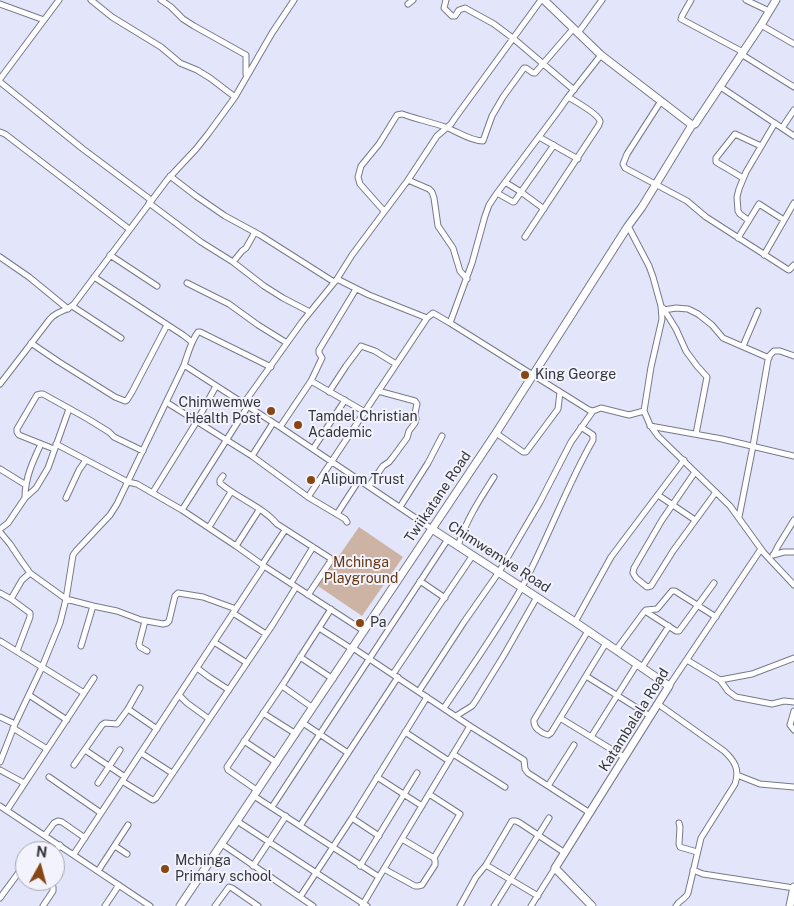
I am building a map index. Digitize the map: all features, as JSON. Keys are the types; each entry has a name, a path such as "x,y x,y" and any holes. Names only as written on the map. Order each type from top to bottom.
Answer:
{"main road":[{"path":"543,0 601,55 694,124"},
{"name":"Twiikatane Road","path":"180,906 496,433 628,226 776,0"},
{"name":"Chimwemwe Road","path":"432,529 669,686"},
{"name":"Katambalala Road","path":"555,868 669,686"},
{"path":"555,868 592,906"},
{"path":"790,906 794,888"}],"street":[{"path":"59,0 2,72 0,80 30,108 52,123 201,242 233,262 271,290 310,312"},
{"path":"91,0 112,17 161,47 180,63 210,78 235,97"},
{"path":"161,0 171,6 183,19 246,55 246,77"},
{"path":"0,384 53,315 70,308 170,176 196,149 235,97 272,33 294,0"},
{"path":"446,0 444,8 452,16 455,16 459,10 465,8 494,24 574,90"},
{"path":"182,510 227,440 246,405 287,343 336,281 352,255 408,180 439,133 455,118 543,0"},
{"path":"384,211 360,184 358,173 397,115 400,114 446,127 474,140 483,142 492,116 524,68 534,73 536,72 576,31 602,0"},
{"path":"691,0 682,16 682,20 742,53 794,87"},
{"path":"746,0 769,11"},
{"path":"0,4 44,20"},
{"path":"761,25 794,44"},
{"path":"450,323 474,259 489,205 601,55"},
{"path":"719,86 794,136"},
{"path":"525,237 598,129 600,122 598,118 568,97"},
{"path":"661,101 627,154 623,164 625,168 687,201 706,217 787,269 794,265"},
{"path":"782,128 794,110"},
{"path":"748,220 740,214 738,208 737,197 739,189 743,178 775,123"},
{"path":"0,132 129,229"},
{"path":"743,178 716,162 716,158 735,134 761,146"},
{"path":"539,137 578,159"},
{"path":"497,193 513,202 554,145"},
{"path":"170,176 225,216 336,281 427,318"},
{"path":"408,180 432,192 438,226 453,248 460,271 467,279"},
{"path":"505,182 544,209"},
{"path":"764,255 794,203"},
{"path":"738,238 760,204 784,220"},
{"path":"628,226 649,266 663,308 676,329 686,351 707,377 696,434"},
{"path":"233,262 246,248 255,232"},
{"path":"110,255 157,286"},
{"path":"0,257 70,308 121,338"},
{"path":"94,277 192,342"},
{"path":"187,283 229,304 287,343"},
{"path":"280,427 311,381 322,358 319,350 356,289"},
{"path":"663,308 688,309 712,325 723,338 769,358"},
{"path":"663,308 644,411 650,426 739,517 761,549 794,585"},
{"path":"743,346 758,311"},
{"path":"308,496 427,318 433,313 593,411"},
{"path":"31,343 115,397 125,401 132,392 167,325"},
{"path":"0,762 60,623 75,552 114,510 184,365 197,333 199,332 271,366"},
{"path":"329,392 361,346 375,351 396,364"},
{"path":"739,517 766,366 772,352 777,350 794,356"},
{"name":"Chimwemwe Road","path":"184,365 313,448 432,529"},
{"path":"311,381 365,412"},
{"path":"153,492 197,422 216,386"},
{"path":"369,486 383,466 394,457 407,438 416,419 417,404 415,401 378,391"},
{"path":"496,433 523,452 526,452 558,409 560,392"},
{"path":"143,452 114,437 109,432 43,394 36,395 16,432 41,444 55,447 86,460 128,482 153,492 364,631"},
{"path":"313,448 345,400"},
{"path":"166,402 252,456 347,522"},
{"path":"419,691 499,572 540,502 566,450 593,411 601,408 628,414 644,411"},
{"path":"69,409 48,468 36,488 25,498 8,523 0,531 30,573 66,599 117,611 145,621 163,624 167,623 170,619 175,596 178,593 203,597 234,611 266,634"},
{"path":"252,456 273,423"},
{"path":"650,426 696,434 794,456"},
{"path":"444,708 522,587 551,528 573,477 593,440 593,435 581,427"},
{"path":"400,507 428,463 442,436"},
{"path":"25,498 30,468 41,444"},
{"path":"66,498 78,470 86,460"},
{"path":"575,622 611,557 684,460"},
{"path":"0,469 26,485"},
{"path":"695,472 633,570 636,578 647,587 653,585 673,552 716,492"},
{"path":"223,476 220,482 231,492 271,517 285,530 331,559 308,595"},
{"path":"458,546 464,528 494,477"},
{"path":"337,514 359,480"},
{"path":"208,527 231,492"},
{"path":"658,495 695,520"},
{"path":"236,546 259,510"},
{"path":"774,554 794,520"},
{"path":"74,854 214,642 285,530"},
{"path":"272,807 448,539"},
{"path":"291,583 313,547"},
{"name":"Katambalala Road","path":"669,686 761,549"},
{"path":"768,557 784,552 794,552"},
{"path":"300,826 472,555"},
{"path":"11,599 22,580 30,573"},
{"path":"420,581 445,598"},
{"path":"645,610 679,631 714,583"},
{"path":"84,750 109,766 154,800 296,587"},
{"path":"645,610 655,610 672,591 675,591 716,617"},
{"path":"0,593 28,611 30,615 17,651"},
{"path":"456,716 475,702 537,597"},
{"path":"81,646 92,606"},
{"path":"331,609 227,768 272,807 379,877"},
{"path":"616,650 645,610"},
{"path":"145,621 139,644 140,647 147,651"},
{"path":"591,737 617,695 669,626"},
{"path":"319,628 370,659 524,760 526,771 590,812"},
{"path":"588,631 535,718 534,725 544,734 548,736 551,733 606,643"},
{"path":"0,641 84,693"},
{"path":"214,642 247,663"},
{"path":"300,657 333,678"},
{"path":"720,680 752,674 794,658"},
{"path":"687,660 720,680 730,694 736,698 772,704 784,701 794,702"},
{"path":"197,668 229,690"},
{"path":"586,676 650,716"},
{"path":"6,810 94,678"},
{"path":"282,686 314,708"},
{"path":"74,765 102,725 105,723 117,724 140,688"},
{"path":"29,695 66,720"},
{"path":"179,695 186,703 209,719"},
{"path":"300,897 352,818 427,697"},
{"path":"658,704 724,751 735,765 737,775 735,784 703,833 687,895 676,906"},
{"path":"128,709 157,729"},
{"path":"794,711 790,725 794,730"},
{"path":"263,713 296,734"},
{"path":"0,716 47,749"},
{"path":"560,718 624,757"},
{"path":"304,723 348,753"},
{"path":"237,821 364,905 470,726"},
{"path":"405,732 449,761"},
{"path":"244,741 276,763"},
{"path":"548,786 574,745"},
{"path":"98,783 120,750"},
{"path":"141,753 172,773"},
{"path":"453,754 505,787"},
{"path":"0,770 24,783"},
{"path":"360,866 417,773"},
{"path":"737,775 760,784 794,787"},
{"path":"49,777 101,813"},
{"path":"377,777 422,806"},
{"path":"384,869 412,884 420,886 435,865 434,858 460,814 429,794"},
{"path":"0,806 54,841"},
{"path":"253,866 286,816"},
{"path":"352,818 379,836"},
{"path":"494,906 549,818"},
{"path":"45,835 54,823 58,821 85,838"},
{"path":"460,906 512,821 520,823 565,853"},
{"path":"679,823 680,847 697,852"},
{"path":"98,871 128,826"},
{"path":"402,839 434,858"},
{"path":"222,844 313,906"},
{"path":"115,846 127,854"},
{"path":"65,848 150,906"},
{"path":"486,865 538,896"},
{"name":"Katambalala Road","path":"531,906 555,868"},
{"path":"693,870 703,874 794,888"},
{"path":"0,898 15,878"},
{"path":"106,906 119,885"},
{"path":"215,906 226,888 229,887 255,905"},
{"path":"43,906 52,891"}],"green space":[{"name":"Mchinga Playground","path":"359,527 403,557 362,616 318,586"}],"place":[{"name":"King George","path":"525,375"},
{"name":"Chimwemwe Health Post","path":"271,411"},
{"name":"Tamdel Christian Academic","path":"298,425"},
{"name":"Alipum Trust","path":"311,480"},
{"name":"Pa","path":"360,623"},
{"name":"Mchinga Primary school","path":"165,869"}]}
